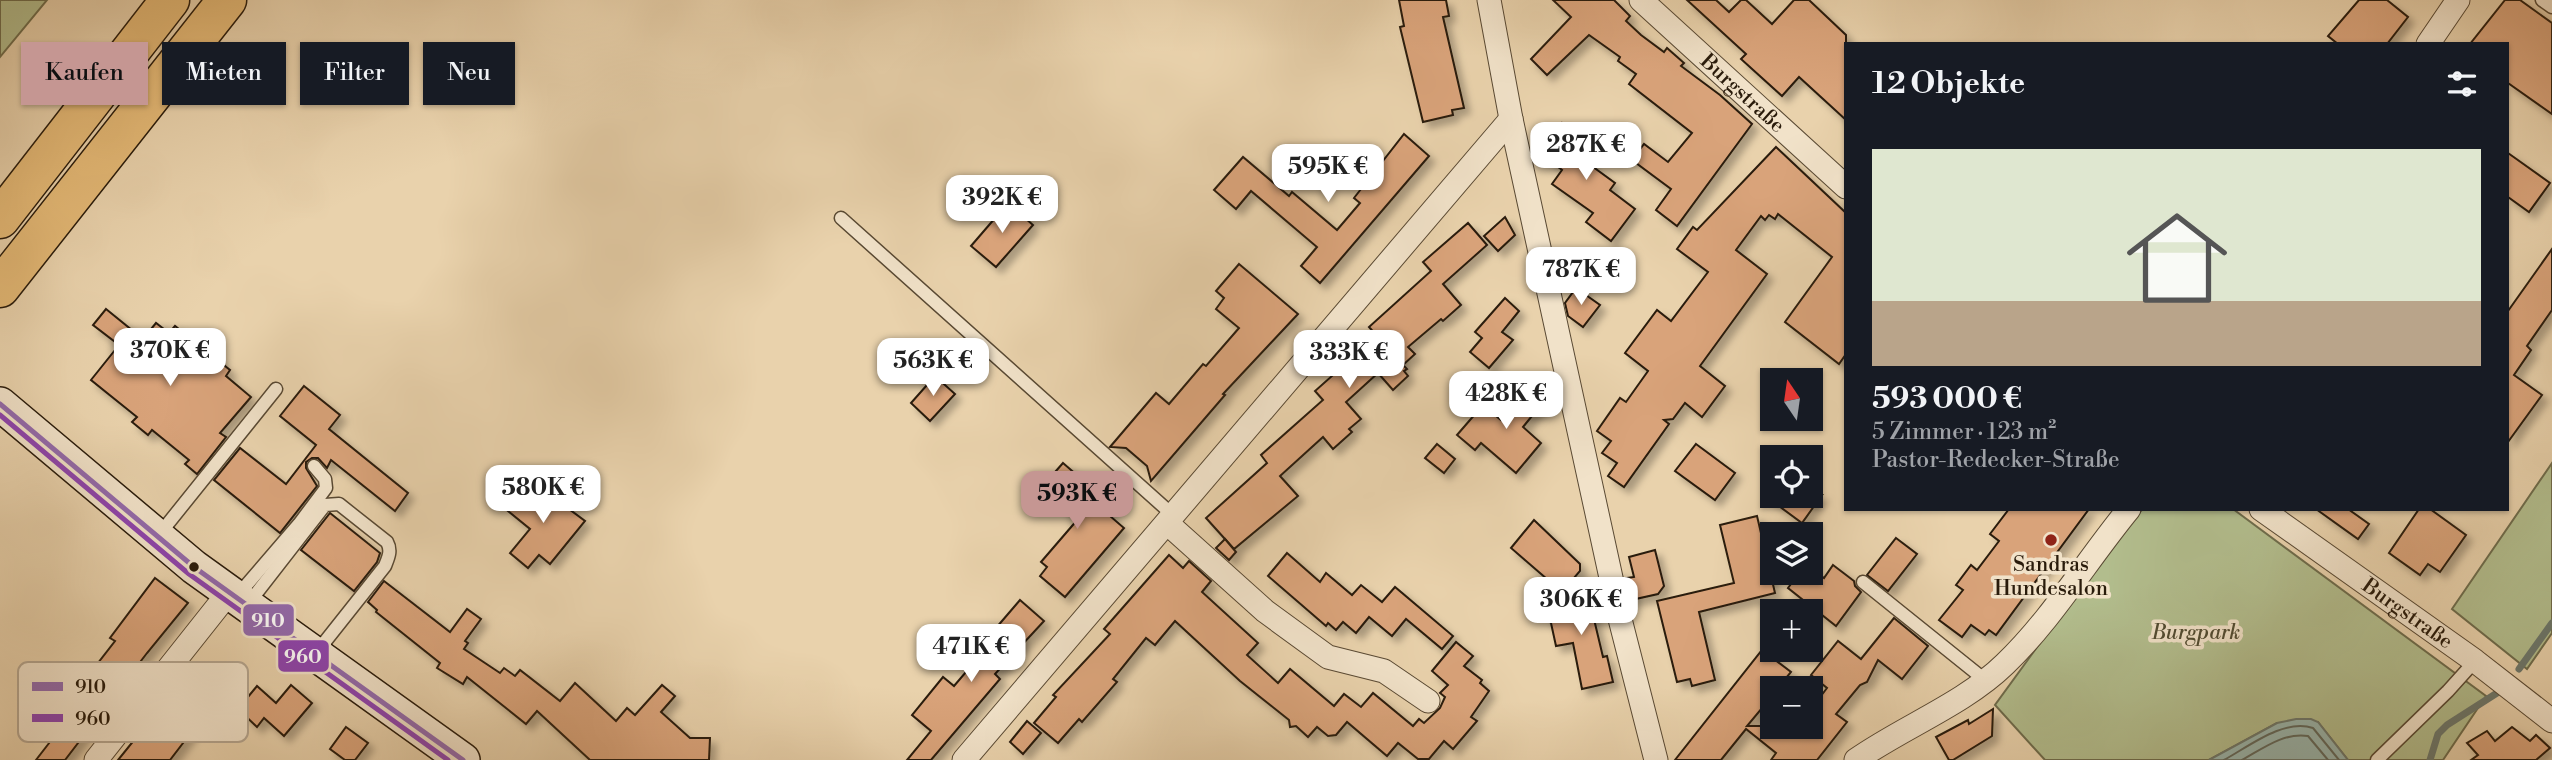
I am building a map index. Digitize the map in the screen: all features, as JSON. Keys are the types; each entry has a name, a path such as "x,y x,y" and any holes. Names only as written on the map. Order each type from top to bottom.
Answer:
{"highway":[{"path":"0,219 170,0"},
{"path":"0,288 227,0"}],"street":[{"path":"1489,0 1511,119 1620,619 1656,760"},
{"name":"Burgstraße","path":"1641,0 1844,185"},
{"path":"2429,42 2458,0"},
{"path":"964,760 1511,119"},
{"path":"0,404 194,567 463,760"},
{"path":"1856,760 1985,680 2004,665 2045,618 2127,511"},
{"name":"Burgstraße","path":"2265,511 2475,661 2552,721"},
{"path":"1171,519 1265,611 1328,657 1384,671 1428,701"},
{"path":"181,662 238,597"},
{"path":"96,760 112,742"}],"lane":[{"path":"2542,0 2552,7"},
{"path":"841,218 1171,519"},
{"path":"158,536 276,388"},
{"path":"238,597 326,488 325,479 314,466"},
{"path":"238,597 325,505 339,504 382,537 390,547 385,566 316,653"},
{"path":"1863,582 1985,680"},
{"path":"2376,760 2448,691 2475,661"}],"green space":[{"path":"0,0 47,0 0,57"},
{"path":"2552,463 2552,633 2527,669 2452,609"},
{"name":"Burgpark","path":"2141,511 2236,511 2486,696 2443,760 2348,760 2318,722 2277,723 2209,760 2045,760 1995,705 2126,525"}],"water":[{"path":"2296,719 2318,722 2348,760 2209,760 2277,723"}],"building":[{"path":"1399,0 1446,0 1449,16 1443,17 1464,108 1452,110 1453,115 1423,122 1400,27 1404,26"},
{"path":"1553,0 1614,0 1630,16 1626,21 1641,35 1664,52 1667,48 1684,63 1681,66 1720,95 1752,124 1677,226 1656,210 1671,189 1632,160 1644,144 1668,162 1692,133 1629,84 1636,74 1618,61 1620,57 1589,35 1547,75 1531,59 1571,17"},
{"path":"1687,0 1716,0 1729,12 1741,0 1746,0 1772,24 1794,0 1809,0 1846,35 1844,118 1799,77 1782,96 1741,59 1746,54"},
{"path":"2359,0 2387,0 2408,17 2389,42 2336,42 2328,36"},
{"path":"2505,0 2520,0 2552,23 2552,114 2509,84 2509,42 2472,42"},
{"path":"1562,123 1594,148 1585,161 1615,183 1610,190 1635,209 1611,241 1586,222 1593,213 1552,184 1562,170 1539,152"},
{"path":"1404,134 1429,156 1320,283 1301,266 1317,247 1251,191 1236,209 1214,190 1243,157 1289,196 1292,192 1337,230 1360,203 1354,198"},
{"path":"1776,147 1844,211 1844,357 1839,364 1785,322 1832,257 1778,214 1775,219 1769,215 1765,220 1761,216 1736,250 1767,274 1700,366 1725,386 1702,417 1685,403 1673,419 1664,420 1669,424 1624,487 1608,476 1617,463 1602,453 1611,441 1597,431 1620,398 1626,402 1648,371 1625,353 1657,310 1671,321 1708,272 1677,249 1693,227 1697,230"},
{"path":"2509,154 2550,183 2529,212 2509,198"},
{"path":"1008,203 1033,225 996,267 971,246"},
{"path":"1505,217 1515,235 1498,251 1484,236"},
{"path":"1468,223 1487,245 1443,284 1461,305 1408,347 1415,354 1403,365 1408,376 1393,390 1378,373 1346,402 1361,419 1349,429 1352,432 1333,449 1323,437 1280,476 1298,496 1234,549 1206,518 1267,463 1261,455 1323,400 1315,391 1377,336 1369,327 1431,271 1423,262"},
{"path":"2552,249 2552,310 2527,346 2531,350 2514,375 2542,395 2509,441 2509,310"},
{"path":"1239,264 1298,314 1223,394 1225,395 1151,481 1147,466 1126,448 1110,447 1156,393 1169,404 1239,328 1216,309 1224,298 1216,291"},
{"path":"1576,288 1600,305 1583,327 1568,316 1565,303"},
{"path":"1505,298 1519,311 1502,332 1513,340 1489,368 1470,352 1482,338 1475,332"},
{"path":"106,309 143,339 156,323 169,333 175,326 230,370 226,376 251,397 220,433 226,437 197,474 185,464 189,460 152,430 148,435 132,422 137,417 91,380 119,345 93,325"},
{"path":"935,376 955,394 930,421 911,403"},
{"path":"304,386 340,415 329,429 408,493 395,511 331,460 327,468 318,458 312,458 306,462 306,468 317,486 280,533 214,480 240,448 286,484 316,445 280,416"},
{"path":"1530,386 1545,400 1523,427 1541,443 1516,473 1481,443 1475,450 1457,435 1483,405 1501,420"},
{"path":"1437,444 1455,459 1444,473 1425,458"},
{"path":"1696,444 1735,473 1715,500 1675,471"},
{"path":"1063,463 1109,503 1103,510 1124,528 1065,597 1040,576 1047,567 1041,562 1078,519 1041,488"},
{"path":"530,480 585,521 550,564 539,555 528,568 510,553 530,529 508,511"},
{"path":"1782,508 1813,508 1801,522"},
{"path":"2007,511 2088,511 1996,635 1989,630 1985,635 1971,625 1962,637 1939,620 1963,590 1956,585 1971,565 1977,570 1999,541 1990,534"},
{"path":"2319,511 2351,511 2369,524 2358,539"},
{"path":"2418,511 2433,511 2466,535 2440,572 2428,564 2420,575 2389,553"},
{"path":"330,513 380,553 377,562 354,591 301,550"},
{"path":"1757,516 1760,529 1760,585 1773,585 1775,593 1699,612 1715,680 1692,686 1690,679 1677,682 1657,601 1734,583 1720,525"},
{"path":"1534,520 1580,564 1580,571 1562,592 1511,548"},
{"path":"1896,538 1917,554 1888,591 1867,575"},
{"path":"1225,539 1236,552 1229,560 1216,548"},
{"path":"1655,550 1664,586 1658,594 1631,600 1626,578 1634,577 1629,557"},
{"path":"1287,553 1320,582 1326,573 1352,595 1361,585 1382,602 1395,587 1453,636 1442,649 1406,619 1392,636 1369,617 1356,633 1343,622 1336,630 1328,623 1326,626 1268,576"},
{"path":"1169,555 1183,568 1189,561 1211,581 1202,592 1258,643 1247,655 1278,683 1290,669 1334,706 1344,694 1361,707 1373,693 1413,726 1419,719 1424,723 1440,708 1445,697 1440,693 1448,685 1432,671 1456,642 1473,656 1464,666 1482,680 1480,683 1489,691 1471,717 1477,721 1453,749 1444,741 1429,759 1418,759 1398,743 1387,756 1347,722 1336,735 1328,736 1317,727 1308,737 1296,726 1290,727 1289,720 1240,681 1175,621 1155,645 1146,638 1113,679 1117,682 1082,722 1079,719 1058,743 1034,723 1056,697 1053,695 1110,634 1104,629"},
{"path":"1833,565 1854,581 1861,592 1836,626 1823,616 1823,599 1802,599 1788,588 1790,585 1823,585 1824,578"},
{"path":"155,578 188,603 140,662 99,662 115,641 110,638"},
{"path":"384,581 450,632 467,609 481,619 465,641 468,643 464,649 500,673 504,668 515,676 520,670 560,701 575,683 616,721 627,708 635,715 662,685 675,696 661,712 690,738 710,738 709,760 590,760 537,711 526,724 467,677 463,684 437,668 440,663 376,612 368,602"},
{"path":"1582,588 1588,594 1603,657 1607,656 1613,682 1582,689 1573,643 1556,646 1551,623 1545,618 1568,592"},
{"path":"1020,600 1044,621 995,674 1000,679 931,760 907,760 931,731 912,715 943,677 954,686 977,659 980,661 1003,634 996,628"},
{"path":"1894,618 1928,646 1902,679 1878,660 1867,682 1860,685 1836,714 1847,722 1817,760 1771,760 1776,753 1746,729 1721,760 1675,760 1760,653 1760,662 1778,662 1791,672 1788,676 1760,676 1760,710 1747,726 1760,726 1760,739 1823,739 1823,693 1827,688 1823,685 1823,676 1811,675 1838,641 1861,659"},
{"path":"291,685 312,703 284,736 264,718 257,727 248,718 248,697 257,686 276,703"},
{"path":"1993,709 1992,736 1949,760 1936,737 1968,720 1969,724"},
{"path":"1027,721 1041,733 1023,754 1010,742"},
{"path":"346,727 368,743 355,760 345,760 330,749"},
{"path":"2512,727 2530,741 2536,735 2550,748 2536,760 2471,760 2478,755 2467,743 2487,731 2495,741"},
{"path":"50,742 79,742 65,760 36,760"},
{"path":"133,742 184,742 170,760 118,760"}],"waterway":[{"path":"2519,669 2552,623"},
{"path":"2430,760 2438,734 2447,725 2497,693"}],"transit line":[{"name":"910","path":"0,404 194,567 463,760"},
{"name":"960","path":"0,415 189,574 448,760"}],"place":[{"name":"Sandras Hundesalon","path":"2051,540"}]}
